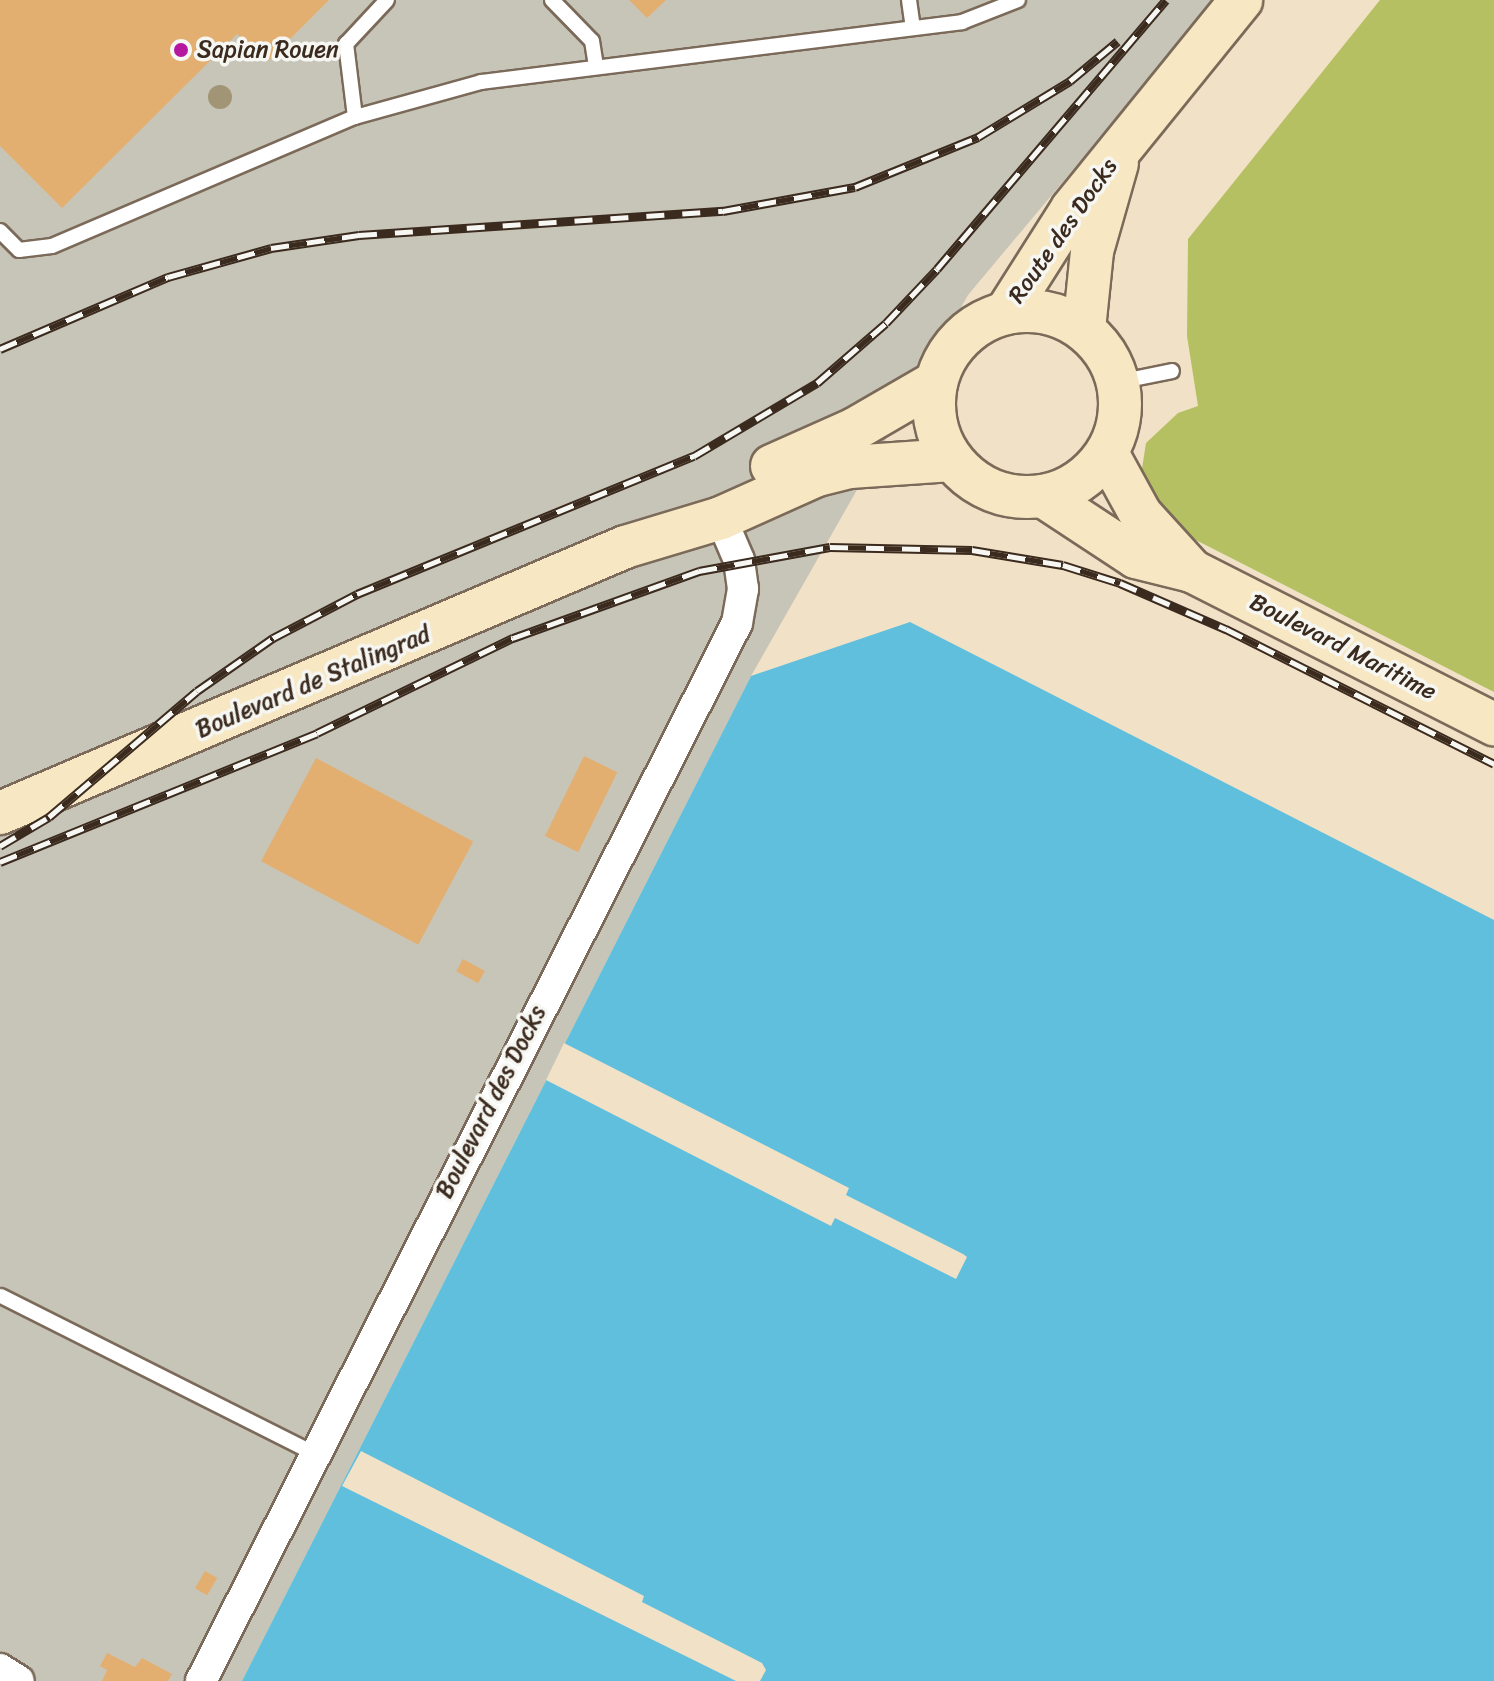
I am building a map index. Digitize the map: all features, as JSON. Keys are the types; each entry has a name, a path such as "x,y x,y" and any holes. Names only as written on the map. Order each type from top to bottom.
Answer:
{"street":[{"name":"Route des Docks","path":"1006,313 1072,209 1241,0"},
{"name":"Route des Docks","path":"1084,329 1092,251 1121,149"},
{"path":"1006,313 1055,314 1084,329 1106,353 1118,382 1120,419 1107,453 1080,482 1043,496 1012,496 983,487 952,460 935,423 936,382 961,338 1006,313"},
{"name":"Boulevard de Stalingrad","path":"625,547 682,506 855,429 936,382"},
{"name":"Boulevard Maritime","path":"1107,453 1141,515 1192,571"},
{"name":"Boulevard de Stalingrad","path":"0,813 625,547 721,518 817,475 850,467 952,460"},
{"name":"Boulevard Maritime","path":"1043,496 1136,557 1192,571 1494,724"},
{"name":"Boulevard des Docks","path":"201,1681 737,623 743,589 739,560 721,518"},
{"path":"0,1669 19,1681"}],"lane":[{"path":"355,117 346,44 387,0"},
{"path":"552,0 592,41 596,67"},
{"path":"909,0 913,27"},
{"path":"0,231 19,250 52,246 355,117 481,82 962,22 1018,0"},
{"path":"1118,382 1172,371"},
{"path":"1,1296 315,1454"}],"shaded area":[{"path":"0,0 1215,0 968,295 751,676 242,1681 0,1681"}],"green space":[{"path":"1380,0 1494,0 1494,692 1182,533 1141,475 1146,443 1178,413 1198,406 1187,336 1188,239"}],"water":[{"path":"910,622 1494,920 1494,1681 242,1681 751,676"}],"pier":[{"path":"564,1043 849,1188 846,1195 963,1254 967,1257 956,1279 835,1218 831,1226 546,1080"},
{"path":"361,1451 644,1596 642,1602 762,1663 766,1670 760,1681 736,1681 342,1486"}],"building":[{"path":"0,0 329,0 268,61 237,34 62,208 0,146"},
{"path":"629,0 666,0 647,18"},
{"path":"584,756 617,772 578,852 545,836"},
{"path":"316,758 473,842 418,945 261,861"},
{"path":"463,959 485,971 478,983 456,971"},
{"path":"205,1571 217,1578 207,1595 195,1588"},
{"path":"107,1653 135,1667 142,1658 172,1674 168,1681 102,1681 107,1670 100,1666"}],"railway":[{"path":"0,846 49,817 197,691 273,638 357,594 694,456 817,383 886,323 937,269 1166,0"},
{"path":"0,349 168,277 271,248 359,235 723,211 855,187 978,137 1070,81 1118,41"},
{"path":"0,862 317,733 513,638 699,571 830,547 972,550 1063,565 1120,583 1226,629 1494,764"}],"place":[{"name":"Sapian Rouen","path":"181,50"}]}
